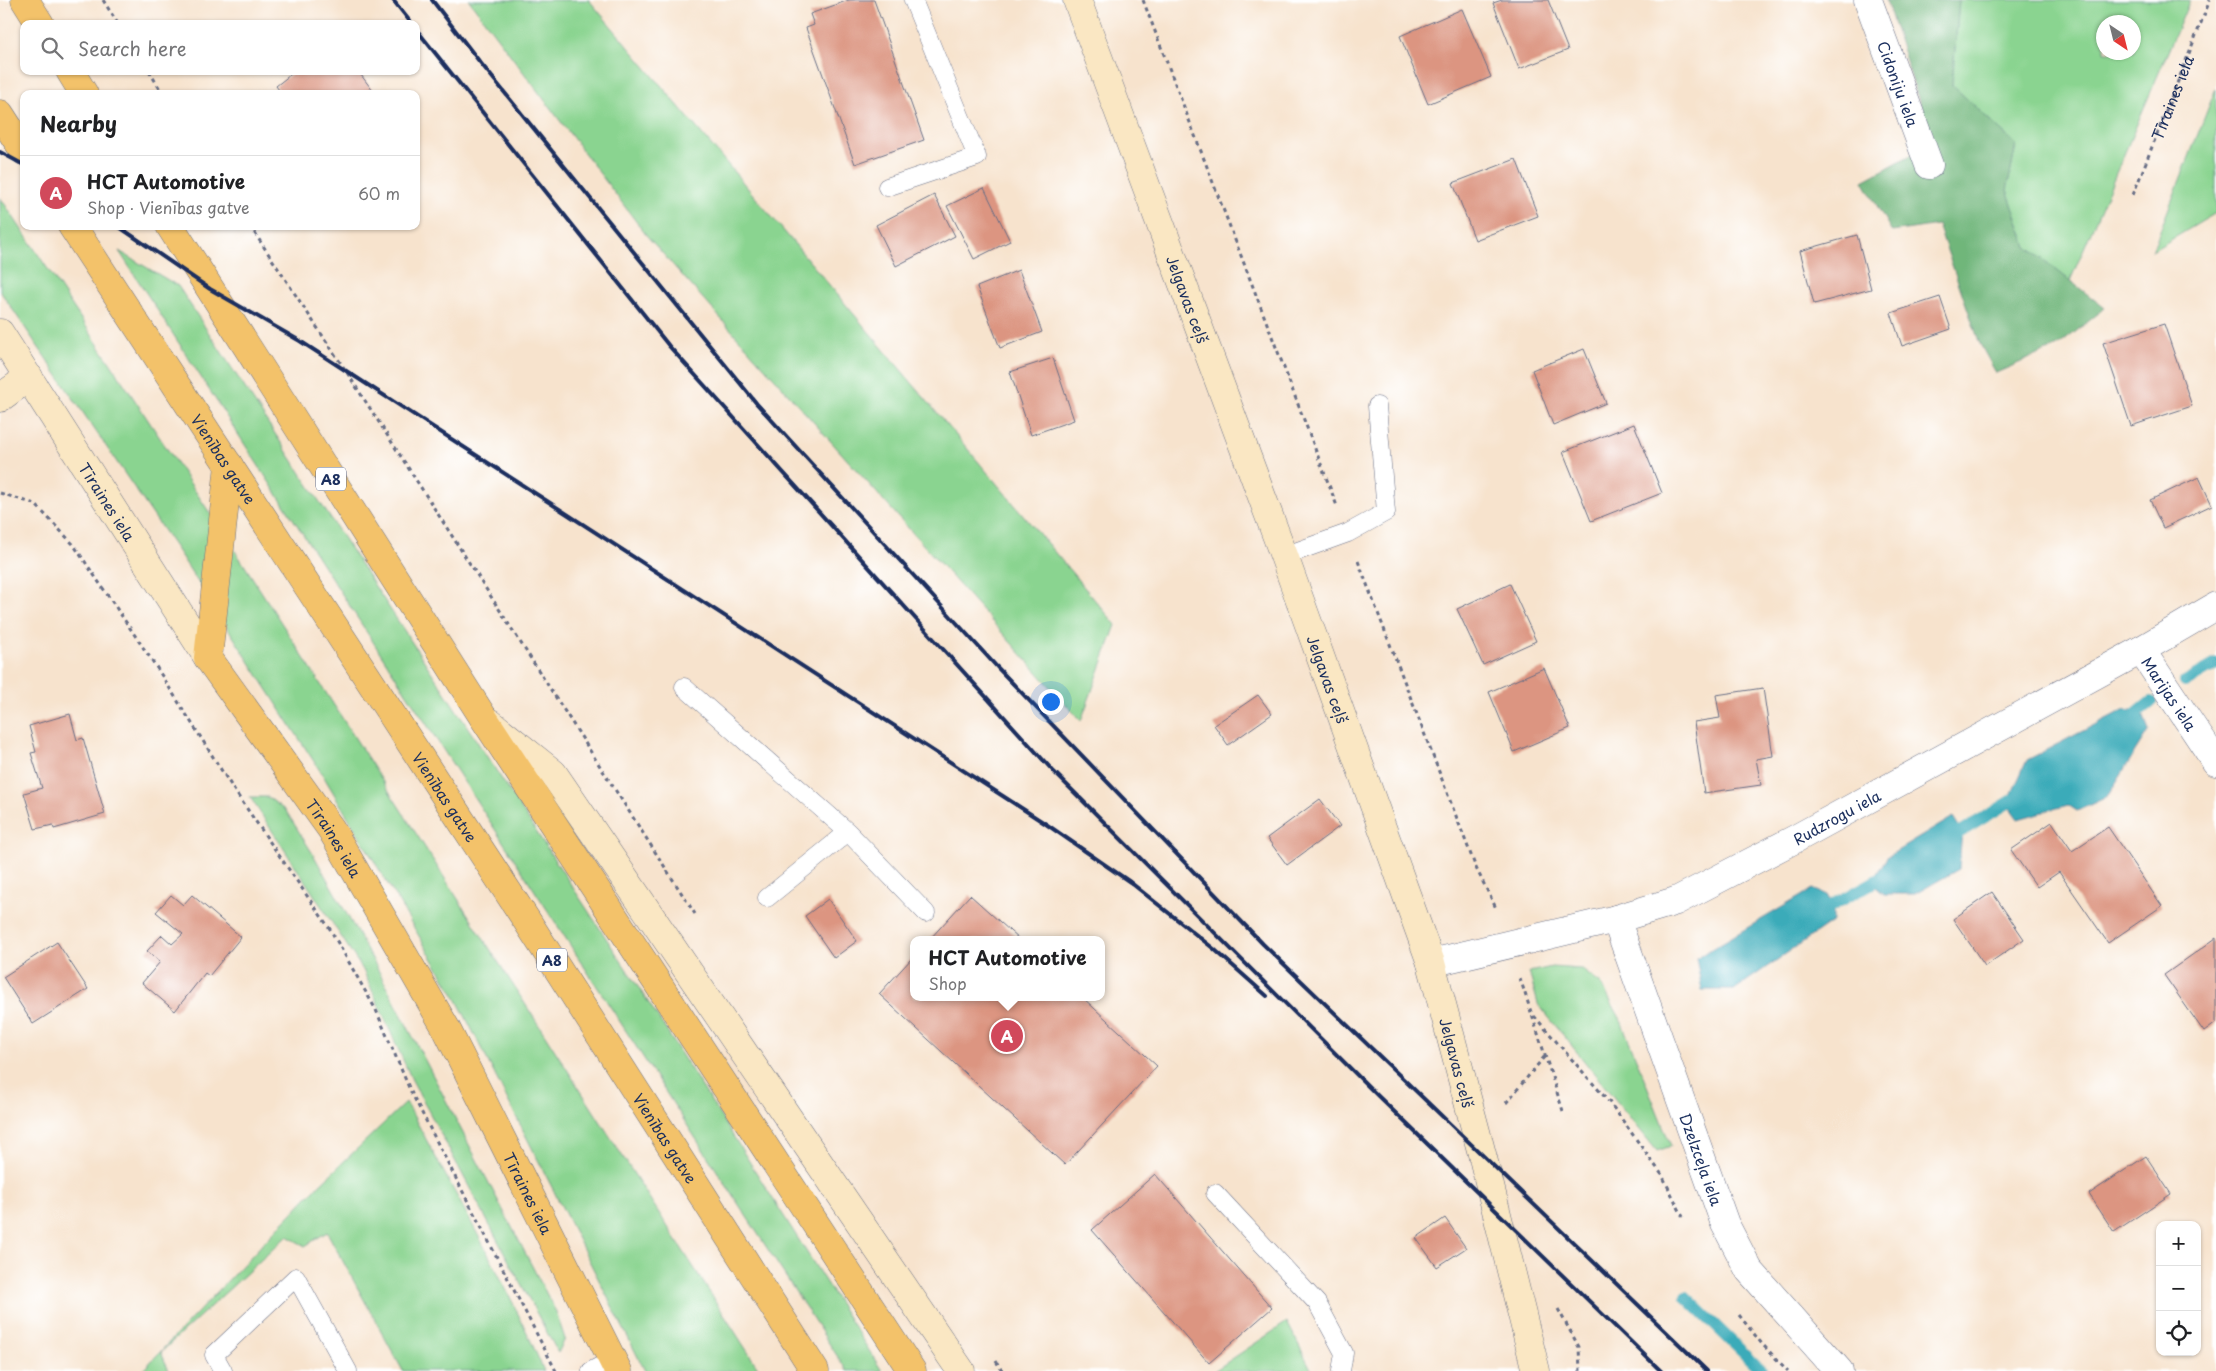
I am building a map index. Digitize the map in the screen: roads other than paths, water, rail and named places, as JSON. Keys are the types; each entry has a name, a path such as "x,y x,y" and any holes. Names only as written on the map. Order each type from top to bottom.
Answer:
{"highway":[{"path":"25,0 38,20"},
{"path":"72,75 82,90"},
{"path":"0,114 20,145"},
{"name":"Vienības gatve","path":"75,230 527,921 815,1371"},
{"name":"A8","path":"173,230 483,717 912,1371"},
{"path":"208,658 229,465"},
{"name":"Tīraines iela","path":"208,658 330,829 446,1028 607,1367"}],"main road":[{"name":"Jelgavas ceļš","path":"1077,0 1284,556 1430,963 1479,1140 1536,1371"},
{"name":"Tīraines iela","path":"0,333 208,658"},
{"path":"0,398 29,377"},
{"path":"483,717 552,773 961,1371"}],"street":[{"name":"Cidoniju iela","path":"1868,0 1929,165"},
{"name":"Rudzrogu iela","path":"1430,963 1616,919 1676,900 1744,867 2141,650 2216,606"},
{"name":"Marijas iela","path":"2141,650 2216,762"},
{"name":"Dzelzceļa iela","path":"1616,919 1725,1224 1748,1270 1839,1371"}],"lane":[{"path":"887,187 977,157 913,0"},
{"path":"1284,556 1348,534 1386,512 1378,406"},
{"path":"684,686 848,832 926,913"},
{"path":"767,898 848,832"},
{"path":"1216,1193 1316,1303 1344,1354 1341,1371"},
{"path":"223,1371 214,1355 296,1277 348,1371"}],"water":[{"path":"2125,709 2142,712 2149,730 2107,797 2077,811 2068,805 2018,819 2007,804 2027,760"},
{"path":"1953,817 1962,831 1959,869 1915,894 1884,894 1871,883 1887,857"},
{"path":"1813,889 1827,895 1833,905 1833,921 1734,990 1702,990 1696,958"}],"waterway":[{"path":"2185,682 2216,664"},
{"path":"2128,721 2151,702"},
{"path":"1949,839 2021,795"},
{"path":"1819,913 1886,875"},
{"path":"1686,1297 1762,1371"}],"railway":[{"path":"393,0 409,20"},
{"path":"432,0 479,61 757,404 997,667 1263,944 1707,1371"},
{"path":"420,34 669,346 1054,772 1378,1096 1661,1371"},
{"path":"0,152 20,163"},
{"path":"124,230 210,289 300,341 1046,824 1130,882 1214,949 1267,996"}],"place":[{"name":"HCT Automotive","path":"1007,1036"}]}
